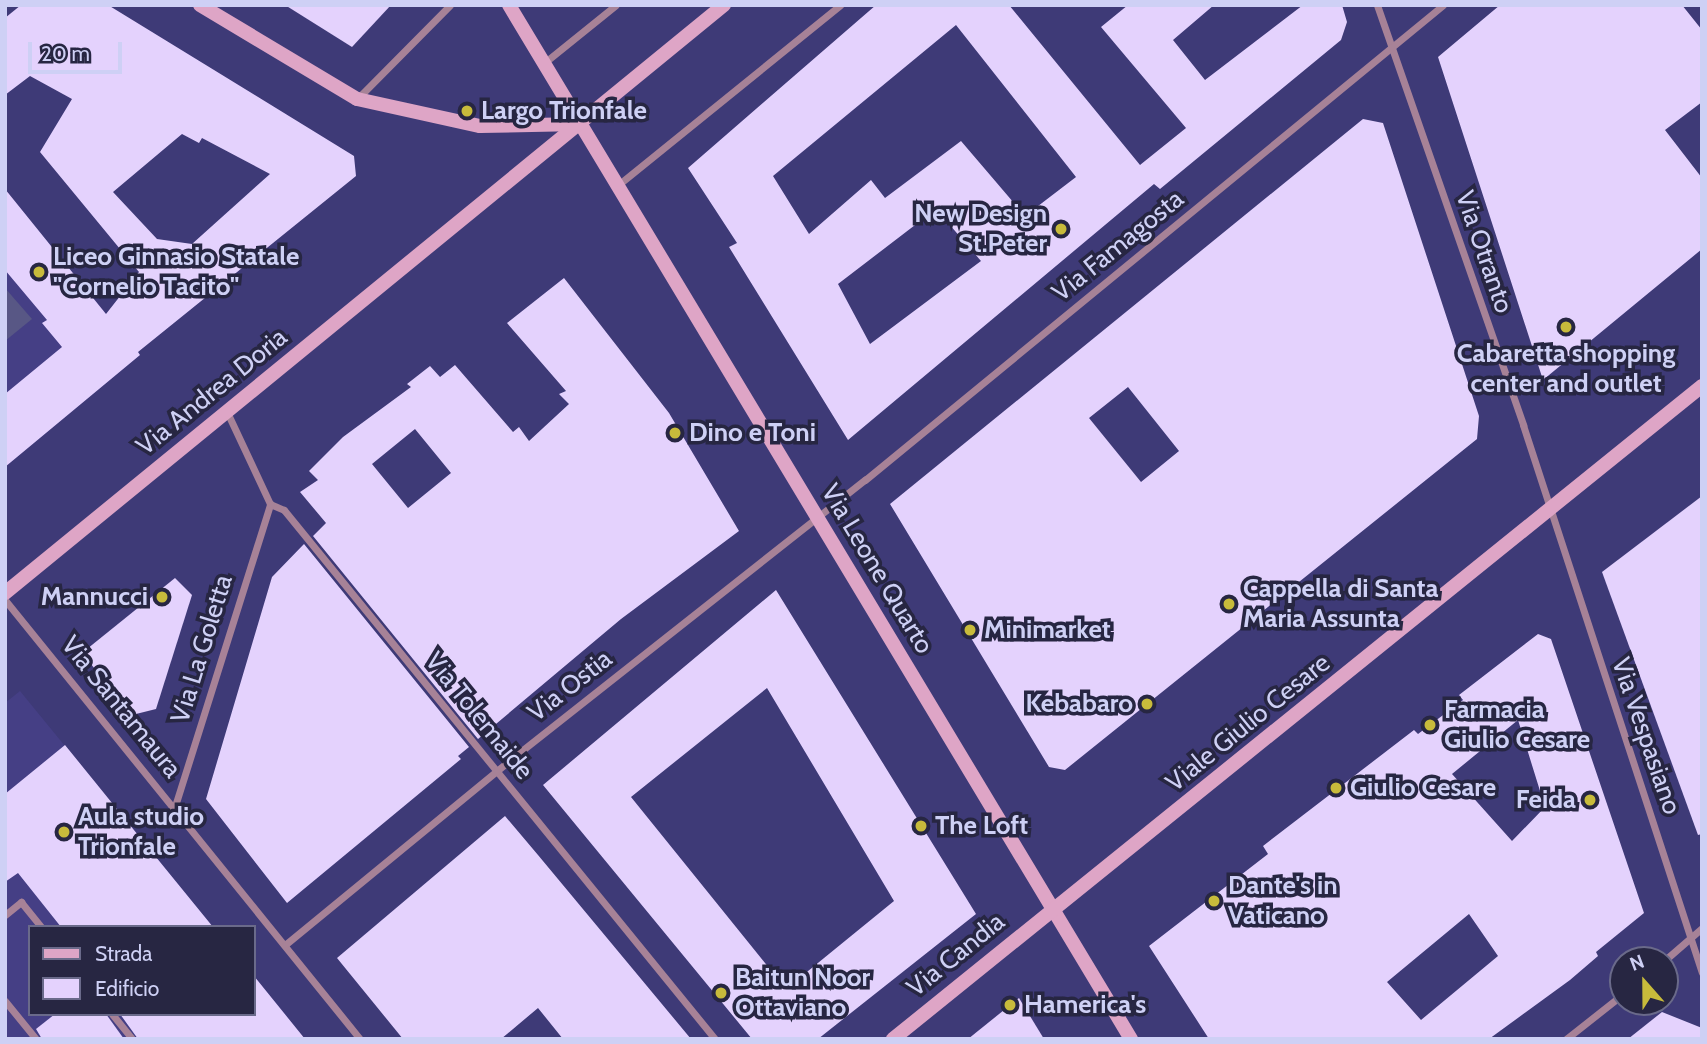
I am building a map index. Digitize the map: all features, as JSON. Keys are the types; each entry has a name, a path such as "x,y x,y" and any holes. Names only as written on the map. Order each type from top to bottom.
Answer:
{"main road":[{"path":"200,5 358,99 480,126 581,124"},
{"path":"509,5 581,124"},
{"name":"Via Andrea Doria","path":"5,593 724,5"},
{"name":"Via Leone Quarto","path":"581,124 1050,909 1131,1039"},
{"name":"Viale Giulio Cesare","path":"1050,909 1549,513 1702,386"},
{"name":"Via Candia","path":"893,1039 1050,909"}],"street":[{"path":"358,99 450,5"},
{"path":"544,63 616,5"},
{"path":"618,185 840,5"},
{"name":"Via Otranto","path":"1377,5 1549,513"},
{"name":"Via Famagosta","path":"818,517 1443,5"},
{"name":"Via Tolemaide","path":"227,412 270,504 284,510 715,1039"},
{"name":"Via La Goletta","path":"175,806 270,504"},
{"name":"Via Vespasiano","path":"1549,513 1702,973"},
{"name":"Via Ostia","path":"286,944 497,771 818,517"},
{"name":"Via Santamaura","path":"5,600 175,806 360,1039"},
{"path":"5,915 21,902 39,925"},
{"path":"1679,948 1702,928"},
{"path":"5,1001 36,1039"},
{"path":"1566,1039 1609,1005"},
{"path":"114,1016 132,1039"}],"shaded area":[{"name":"Liceo Ginnasio Statale \"Cornelio Tacito\"","path":"5,190 140,355 5,467"},
{"path":"5,288 32,319 5,341"},
{"path":"20,691 211,925 28,925 28,1016 256,1016 256,978 290,1020 266,1039 5,1039 5,703"}],"building":[{"path":"21,5 108,5 354,156 356,176 138,352 140,355 5,467 5,394 62,347 42,323 47,320 5,270 5,189 106,314 139,272 40,152 72,99 30,76 5,95 5,18","holes":["182,134 199,143 202,138 270,174 192,244 157,239 113,192"]},
{"path":"285,5 391,5 352,47"},
{"path":"876,5 1009,5 1140,165 1186,128 1101,27 1128,5 1214,5 1173,40 1205,80 1303,5 1342,5 1347,22 1341,40 1160,189 1154,184 848,440 729,247 737,243 688,168","holes":["956,25 1076,177 1025,216 961,141 885,198 871,180 809,234 773,176","936,209 981,261 870,344 838,284"]},
{"path":"1500,5 1682,5 1702,30 1702,102 1665,130 1702,178 1702,249 1543,380 1438,57"},
{"path":"1363,119 1383,123 1479,416 1477,439 1065,770 1049,767 890,504","holes":["1128,387 1179,451 1141,482 1089,418"]},
{"path":"564,278 669,413 739,531 621,619 478,739 313,536 326,523 300,492 318,480 309,471 343,437 411,387 407,384 430,366 440,377 455,365 513,432 519,427 529,441 569,404 559,394 566,391 507,323","holes":["415,429 451,473 408,508 372,464"]},
{"path":"1702,496 1702,834 1698,835 1602,572"},
{"path":"304,544 469,747 458,756 461,759 287,903 206,799 272,577"},
{"path":"175,578 192,595 156,709 132,715 82,653"},
{"path":"776,590 976,914 818,1039 752,1039 543,785","holes":["767,688 894,901 786,989 631,797"]},
{"path":"1538,634 1551,639 1644,913 1596,952 1598,956 1570,980 1489,1039 1209,1039 1149,946 1268,854 1263,846 1414,730 1418,734 1463,700 1459,695","holes":["1518,720 1545,807 1512,841 1452,774","1469,914 1498,956 1421,1020 1387,982"]},
{"path":"65,745 211,925 59,925 18,873 5,882 5,794"},
{"path":"505,816 691,1039 563,1039 538,1008 501,1039 403,1039 337,958"},
{"path":"256,978 305,1039 138,1039 121,1016 256,1016"},
{"path":"1019,998 1044,1039 968,1039"},
{"path":"52,1016 107,1016 124,1039 42,1039 36,1029"},
{"path":"1657,1016 1672,1016 1702,1028 1702,1039 1628,1039"}],"place":[{"name":"Largo Trionfale","path":"467,111"},
{"name":"New Design St.Peter","path":"1061,229"},
{"name":"Liceo Ginnasio Statale \"Cornelio Tacito\"","path":"39,272"},
{"name":"Cabaretta shopping center and outlet","path":"1566,327"},
{"name":"Dino e Toni","path":"675,433"},
{"name":"Mannucci","path":"162,597"},
{"name":"Cappella di Santa Maria Assunta","path":"1229,604"},
{"name":"Minimarket","path":"970,630"},
{"name":"Kebabaro","path":"1147,704"},
{"name":"Farmacia Giulio Cesare","path":"1430,725"},
{"name":"Giulio Cesare","path":"1336,788"},
{"name":"Feida","path":"1590,800"},
{"name":"The Loft","path":"921,826"},
{"name":"Aula studio Trionfale","path":"64,832"},
{"name":"Dante's in Vaticano","path":"1214,901"},
{"name":"Baitun Noor Ottaviano","path":"721,993"},
{"name":"Hamerica's","path":"1010,1005"}]}
